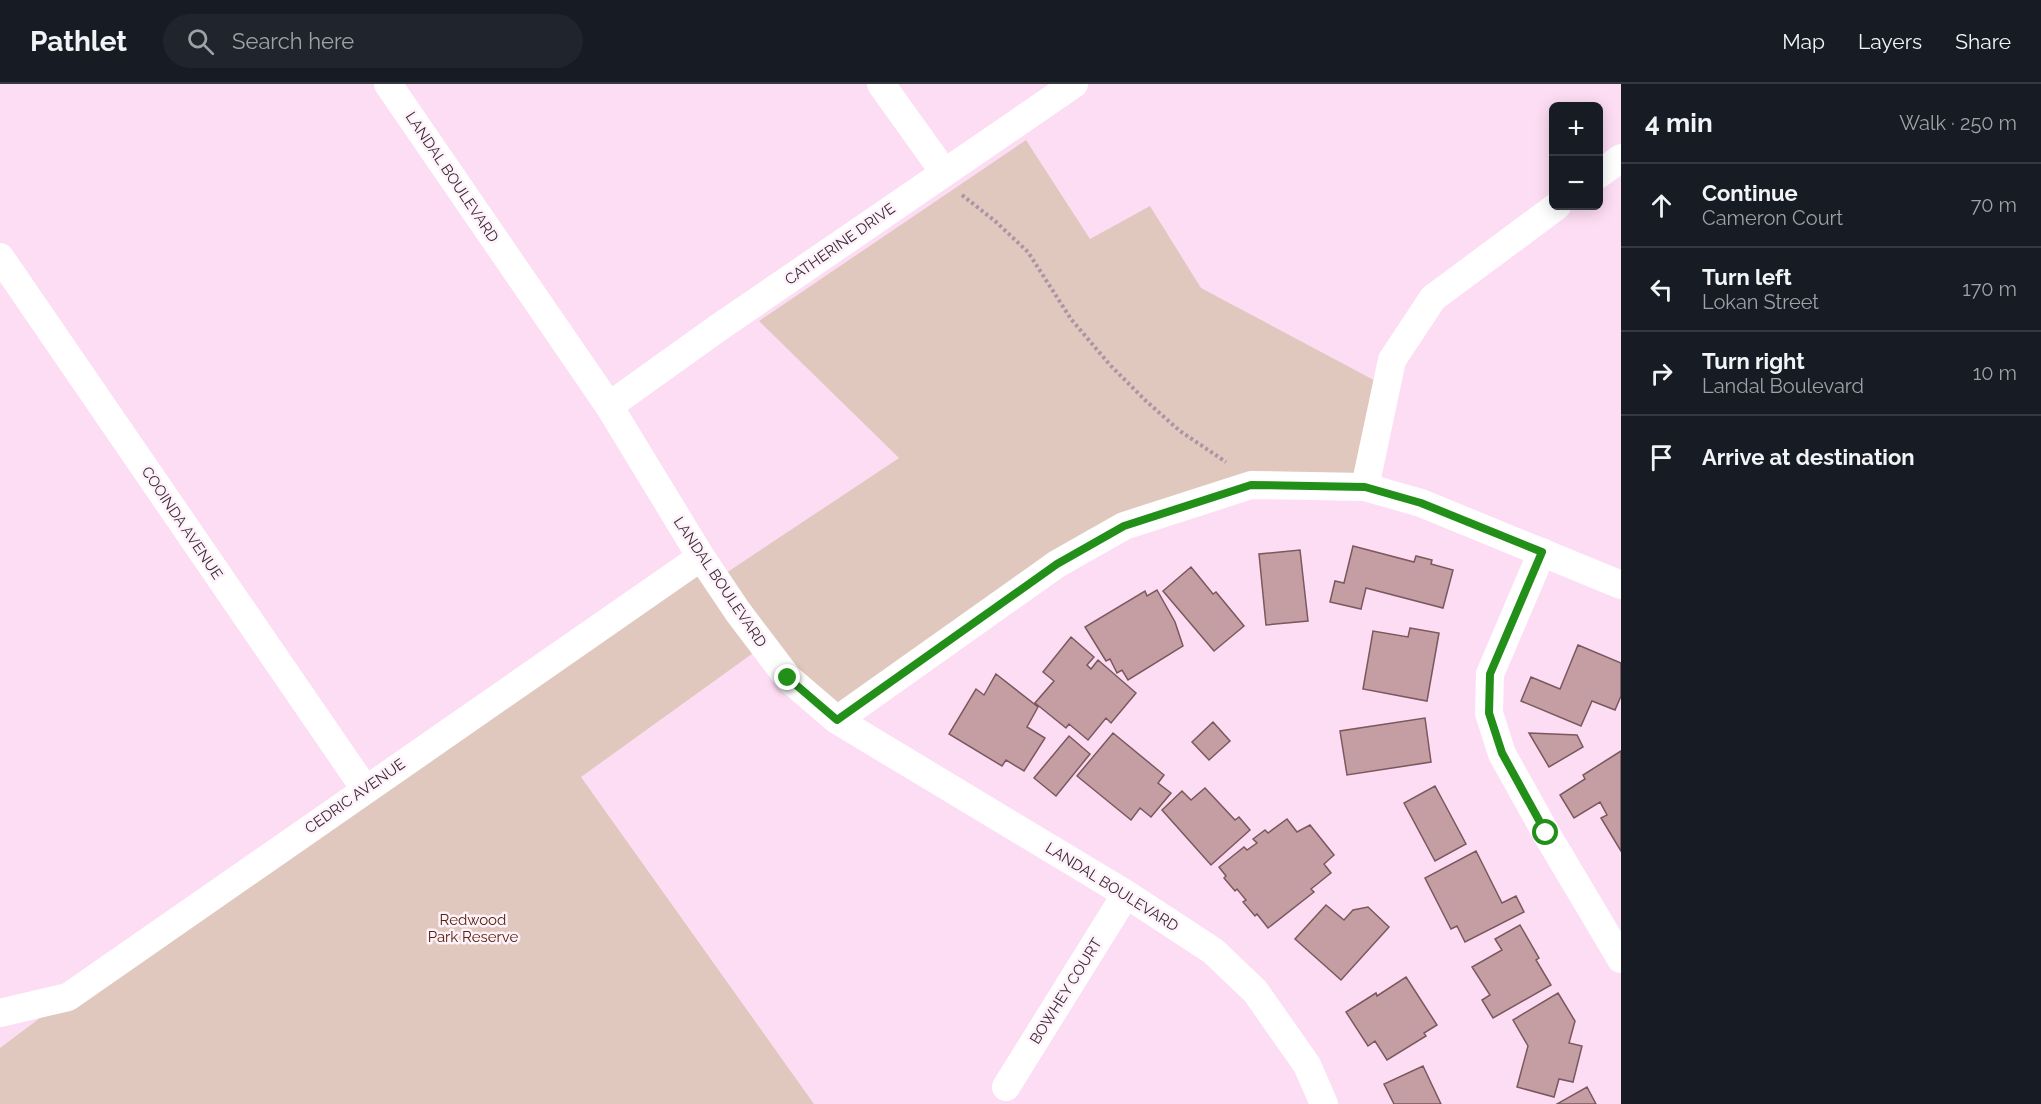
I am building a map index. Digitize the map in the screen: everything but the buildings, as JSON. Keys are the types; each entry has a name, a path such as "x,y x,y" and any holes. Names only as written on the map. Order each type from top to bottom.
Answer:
{"street":[{"name":"LANDAL BOULEVARD","path":"388,84 609,406 701,557 738,612 788,678 837,720 1126,894 1213,951 1255,991 1307,1065 1324,1104"},
{"path":"881,84 944,172"},
{"name":"CATHERINE DRIVE","path":"609,406 718,328 1074,84"},
{"path":"1603,172 1621,158"},
{"path":"1365,487 1392,360 1433,298 1552,210"},
{"name":"COOINDA AVENUE","path":"0,256 365,789"},
{"path":"837,720 1057,564 1124,526 1251,485 1365,487 1421,503 1621,585"},
{"path":"1542,552 1490,674 1489,713 1502,753 1546,833 1621,959"},
{"name":"CEDRIC AVENUE","path":"0,1013 69,997 701,557"},
{"name":"BOWHEY COURT","path":"1006,1087 1126,894"}],"path":[{"path":"944,172 965,199 995,221 1028,252 1071,319 1131,387 1180,431 1219,456 1251,485"}],"green space":[{"name":"Redwood Park Reserve","path":"1026,140 1090,239 1150,206 1201,288 1385,386 1365,487 1251,485 1124,526 837,720 763,646 581,777 814,1104 0,1104 0,1048 68,997 701,557 717,579 899,458 759,321"}],"route":[{"path":"788,678 837,720 1057,564 1124,526 1251,485 1365,487 1421,503 1542,552 1490,674 1489,713 1502,753 1546,833"}]}
